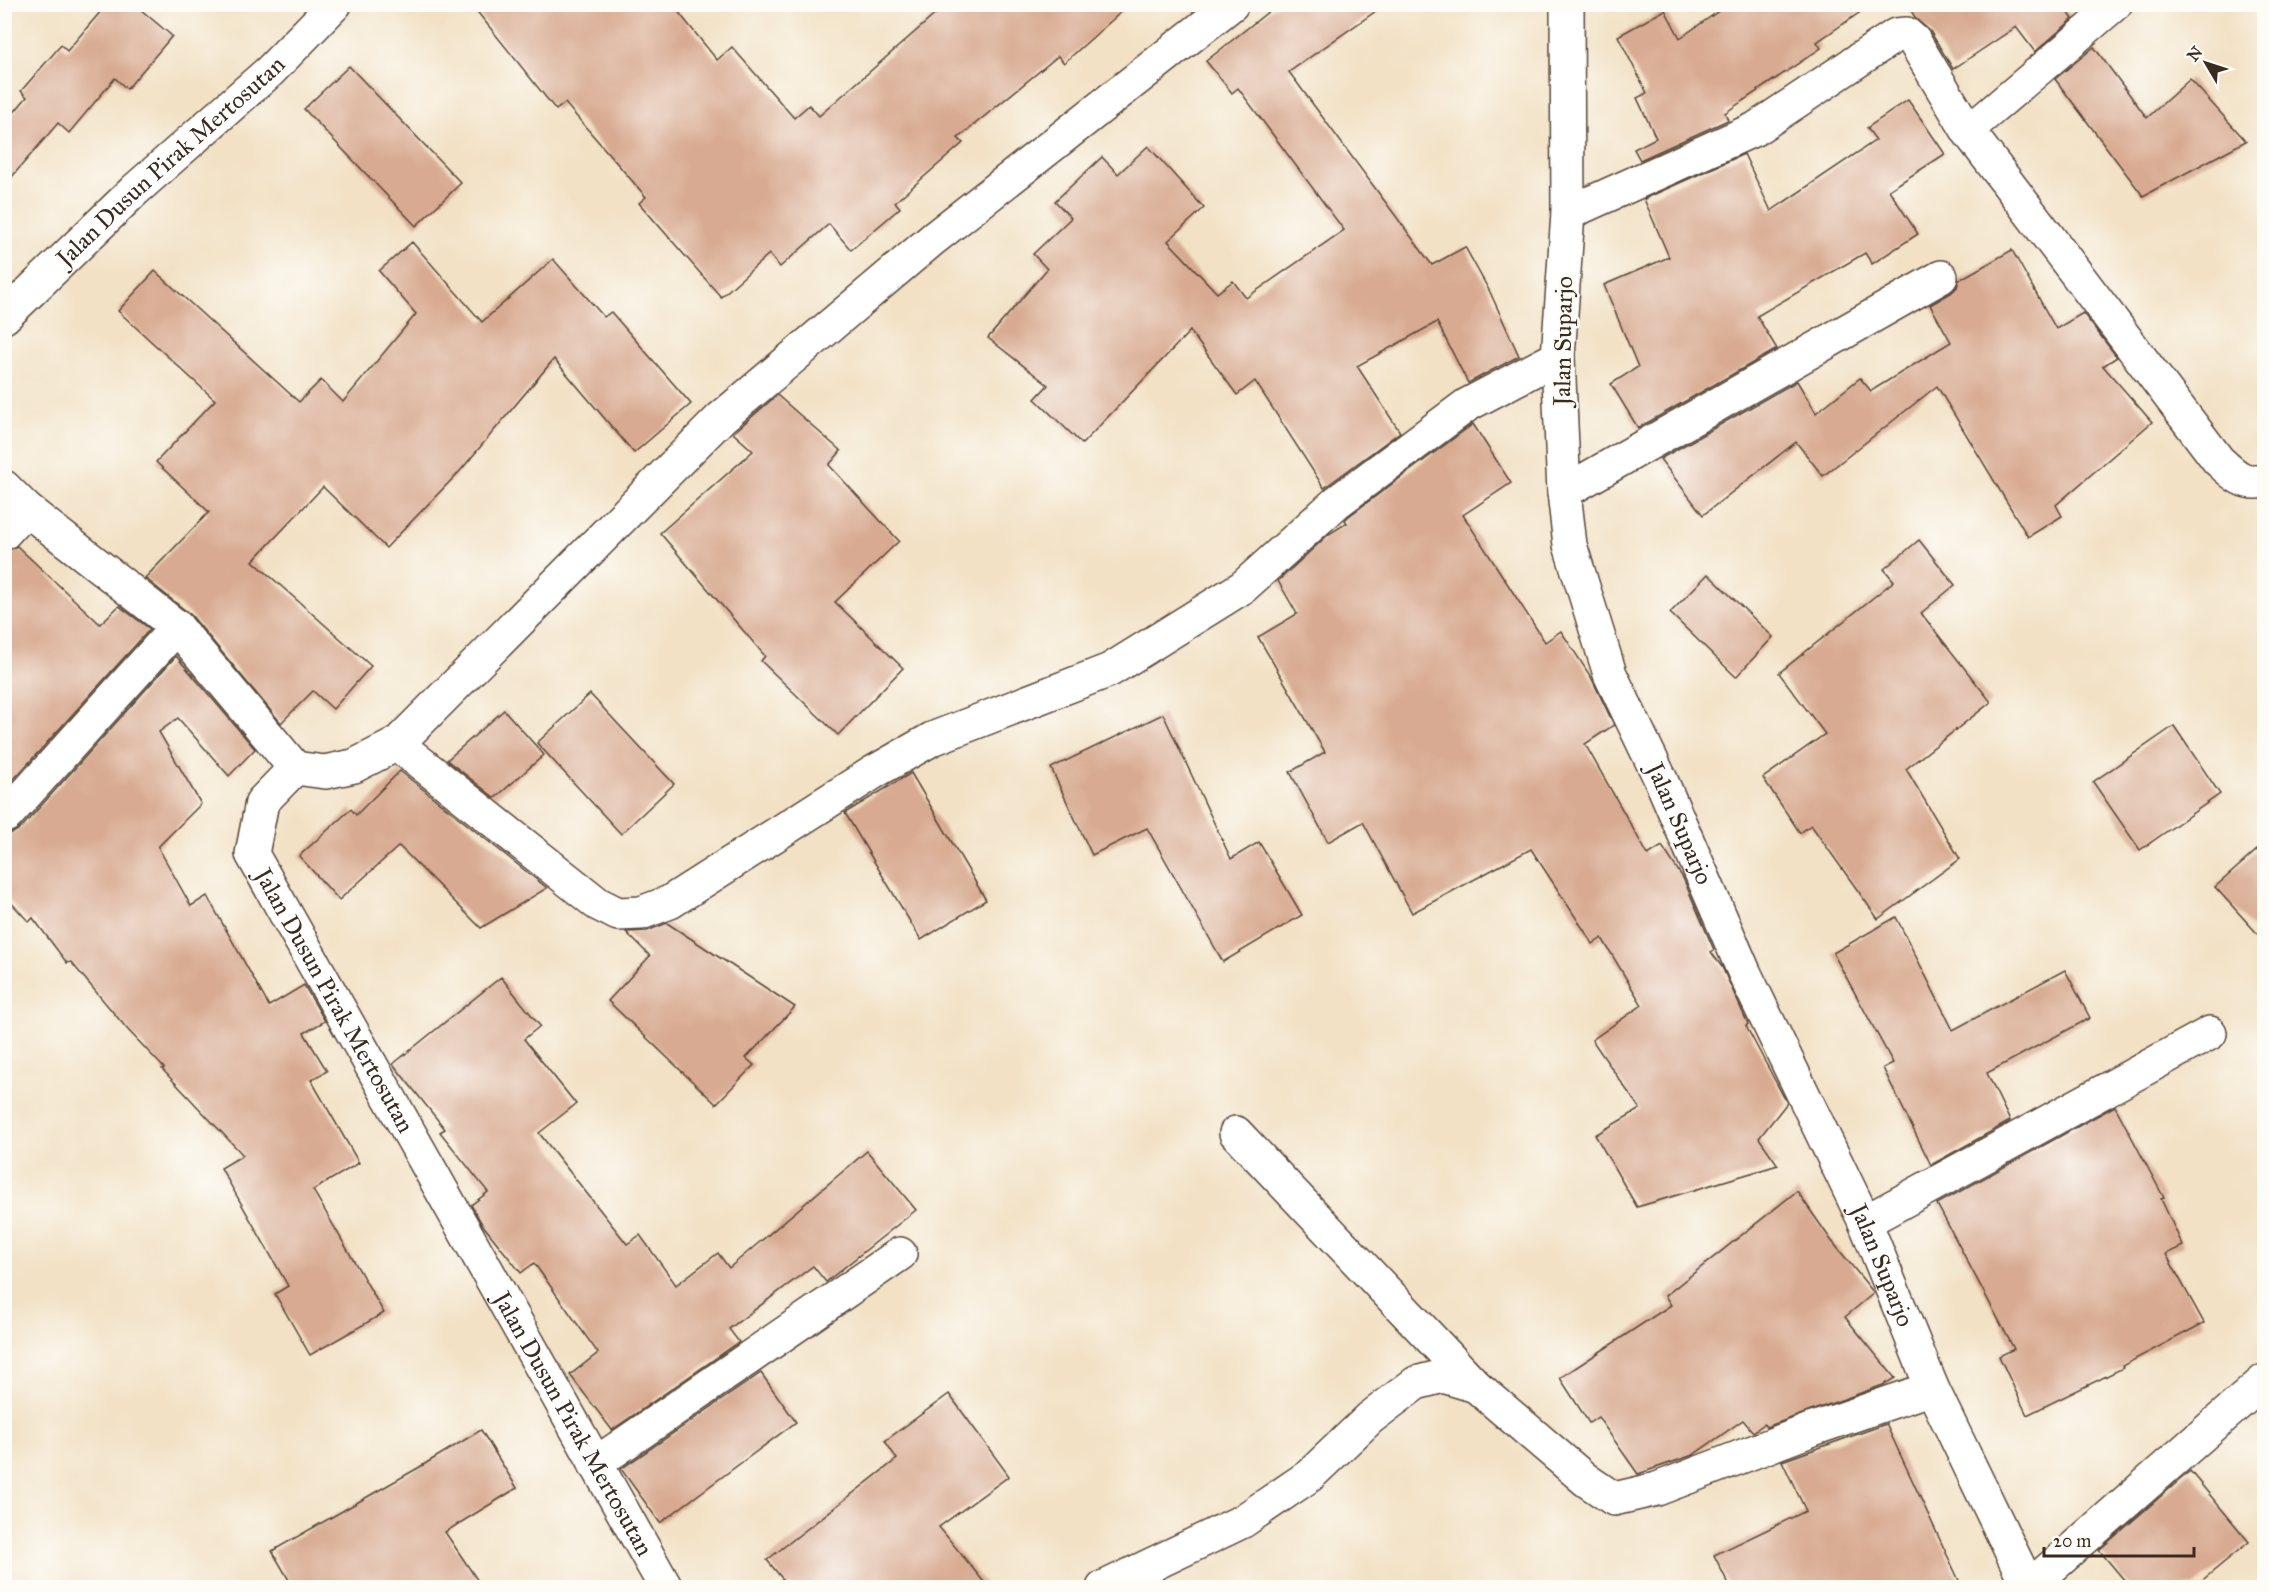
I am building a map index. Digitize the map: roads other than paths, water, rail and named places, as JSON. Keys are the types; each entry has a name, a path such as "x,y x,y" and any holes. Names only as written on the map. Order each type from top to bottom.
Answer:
{"street":[{"name":"Jalan Dusun Pirak Mertosutan","path":"4,317 135,190 270,71 335,4"},
{"path":"12,510 177,627 296,768 325,772 354,766 397,744 721,418 933,239 1232,4"},
{"name":"Jalan Suparjo","path":"1567,4 1568,213 1558,357 1564,492 1570,545 1610,674 1661,780 1745,974 1865,1222 1932,1388 2029,1587"},
{"path":"1568,213 1755,129 1900,33 1906,34 1914,41 1968,131 2218,460 2239,479 2258,483 2265,481"},
{"path":"1564,492 1941,277"},
{"path":"397,744 598,904 618,914 641,913 670,902 874,772 932,739 1110,670 1243,587 1337,502 1467,405 1558,357"},
{"path":"7,815 177,627"},
{"name":"Jalan Dusun Pirak Mertosutan","path":"296,768 262,802 252,854 666,1587"},
{"path":"1865,1222 2210,1033"},
{"path":"1236,1133 1476,1386 1586,1480 1614,1499 1658,1489 1812,1429 1932,1388"},
{"path":"595,1464 900,1254"},
{"path":"1103,1587 1243,1521 1309,1476 1370,1418 1416,1383 1443,1376 1476,1386"},
{"path":"2029,1587 2265,1381"}],"lane":[{"path":"1968,131 2116,4"}]}
